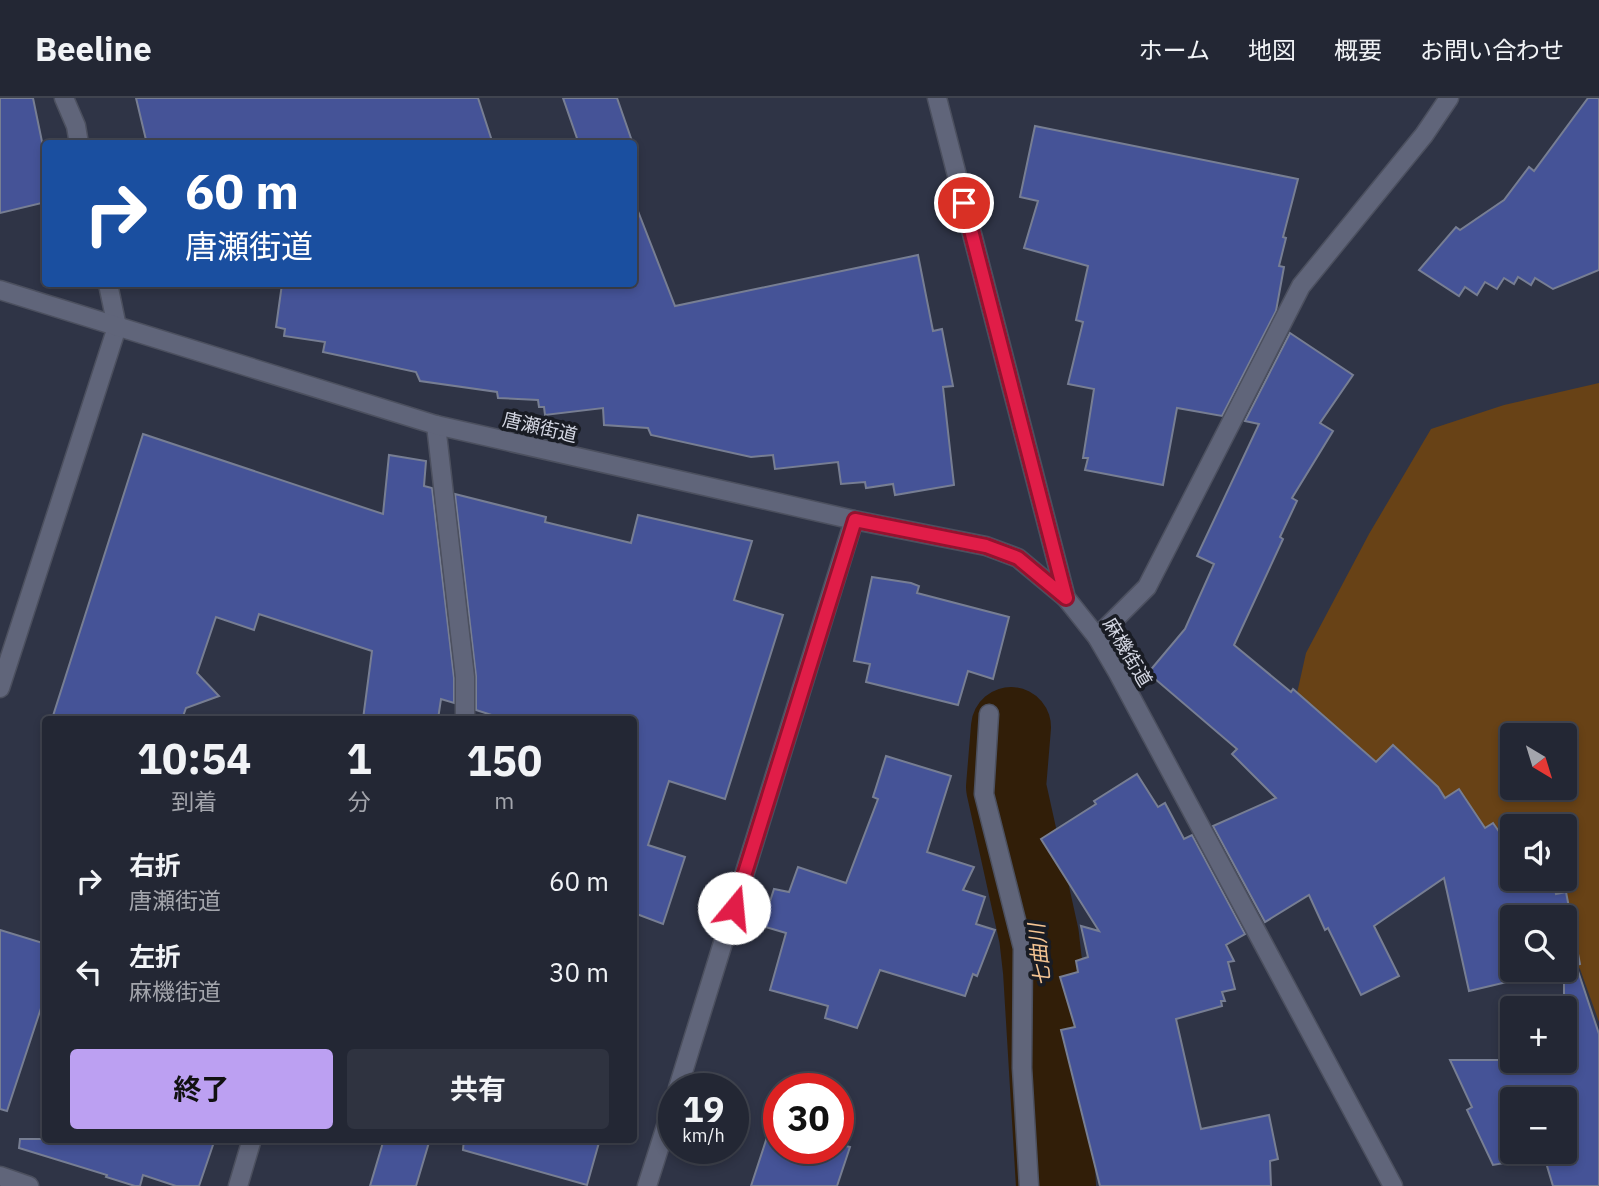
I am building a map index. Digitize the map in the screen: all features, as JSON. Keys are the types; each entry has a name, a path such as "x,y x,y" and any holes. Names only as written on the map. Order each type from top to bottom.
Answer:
{"street":[{"path":"64,98 76,126 78,140"},
{"name":"麻機街道","path":"937,98 1066,598 1097,637 1392,1186"},
{"path":"1097,637 1147,587 1301,286 1424,135 1449,98"},
{"path":"0,688 117,327 109,287"},
{"name":"唐瀬街道","path":"0,290 436,425 855,520 986,546 1018,558 1066,598"},
{"path":"436,425 465,677 465,716"},
{"path":"683,1073 855,520"},
{"path":"989,714 984,794 1023,948 1022,1068 1029,1186"},
{"path":"237,1186 251,1143"},
{"path":"647,1186 658,1151"},
{"path":"0,1176 29,1186"}],"shaded area":[{"path":"1599,383 1599,1022 1577,965 1577,905 1546,905 1526,891 1577,891 1577,814 1500,814 1500,873 1289,729 1306,653 1369,534 1431,429 1504,405"}],"building":[{"path":"0,98 33,98 42,142 42,203 0,213"},
{"path":"136,98 478,98 492,140 146,140"},
{"path":"563,98 617,98 632,140 578,140"},
{"path":"1588,98 1599,98 1599,270 1553,289 1535,278 1531,285 1518,277 1514,284 1504,278 1497,289 1485,282 1477,295 1465,287 1459,296 1419,270 1456,227 1460,230 1504,200 1529,167 1534,171"},
{"path":"1035,126 1298,179 1283,237 1286,238 1279,266 1284,267 1276,311 1222,416 1177,408 1163,485 1085,470 1088,458 1083,458 1094,389 1068,384 1083,322 1076,320 1088,266 1024,248 1038,201 1020,197"},
{"path":"637,209 675,306 918,255 933,331 942,329 953,386 943,387 954,485 895,495 893,484 866,488 865,482 841,484 838,462 775,469 773,455 751,457 651,435 648,428 604,425 603,408 545,415 544,407 539,407 538,400 498,398 497,392 420,381 416,372 323,352 325,342 284,336 285,329 276,327 282,287 637,287"},
{"path":"1290,333 1353,375 1320,423 1333,431 1292,498 1297,501 1280,537 1283,539 1234,645 1291,692 1293,689 1376,762 1393,745 1438,787 1445,798 1459,789 1485,828 1493,823 1500,833 1500,891 1555,891 1556,894 1566,892 1569,905 1500,905 1500,982 1507,982 1469,991 1444,878 1374,926 1399,976 1361,995 1309,895 1265,922 1213,826 1276,798 1232,754 1237,749 1148,673 1185,629 1214,564 1197,556 1259,424 1245,421"},
{"path":"143,434 383,514 389,455 426,461 424,486 432,488 454,678 454,703 441,699 438,716 363,716 372,651 259,614 254,630 216,617 197,673 219,696 186,708 183,716 53,716"},
{"path":"455,494 546,517 545,522 631,543 638,515 752,541 734,600 783,615 725,799 669,781 648,845 685,857 663,924 637,914 637,716 495,716 476,710 476,676"},
{"path":"872,577 911,583 919,586 917,593 1009,617 993,679 968,671 958,705 866,682 870,664 854,661"},
{"path":"886,756 951,776 927,852 974,867 963,890 985,897 976,924 995,930 977,976 973,974 965,996 880,970 857,1028 825,1018 828,1006 770,990 786,933 762,926 774,889 789,892 798,867 846,883 878,799 873,797"},
{"path":"1137,774 1158,807 1165,803 1184,839 1192,835 1245,934 1226,945 1234,961 1228,962 1235,989 1222,992 1225,1001 1221,1001 1222,1006 1176,1019 1201,1129 1269,1115 1278,1159 1270,1161 1271,1186 1100,1186 1061,1030 1075,1027 1060,977 1078,972 1076,961 1088,957 1081,926 1099,931 1041,839"},
{"path":"0,930 42,943 42,1005 7,1111 0,1109"},
{"path":"1577,968 1599,1034 1599,1186 1553,1186 1546,1164 1577,1164 1577,1087 1500,1087 1500,1164 1493,1165 1467,1110 1472,1107 1450,1060 1500,1060 1500,1073 1577,1073 1577,996 1564,996 1564,982 1577,982"},
{"path":"20,1139 42,1139 42,1143 214,1143 199,1186 176,1186 143,1175 140,1186 135,1186 19,1148"},
{"path":"383,1143 429,1143 416,1186 370,1186"},
{"path":"464,1143 599,1143 587,1185 463,1150"},
{"path":"763,1149 763,1164 844,1164 837,1186 751,1186"}],"waterway":[{"name":"七曲川","path":"1011,727 1006,787 1039,936 1056,1186"}],"route":[{"path":"734,908 855,520 986,546 1018,558 1066,598 964,203"}]}
